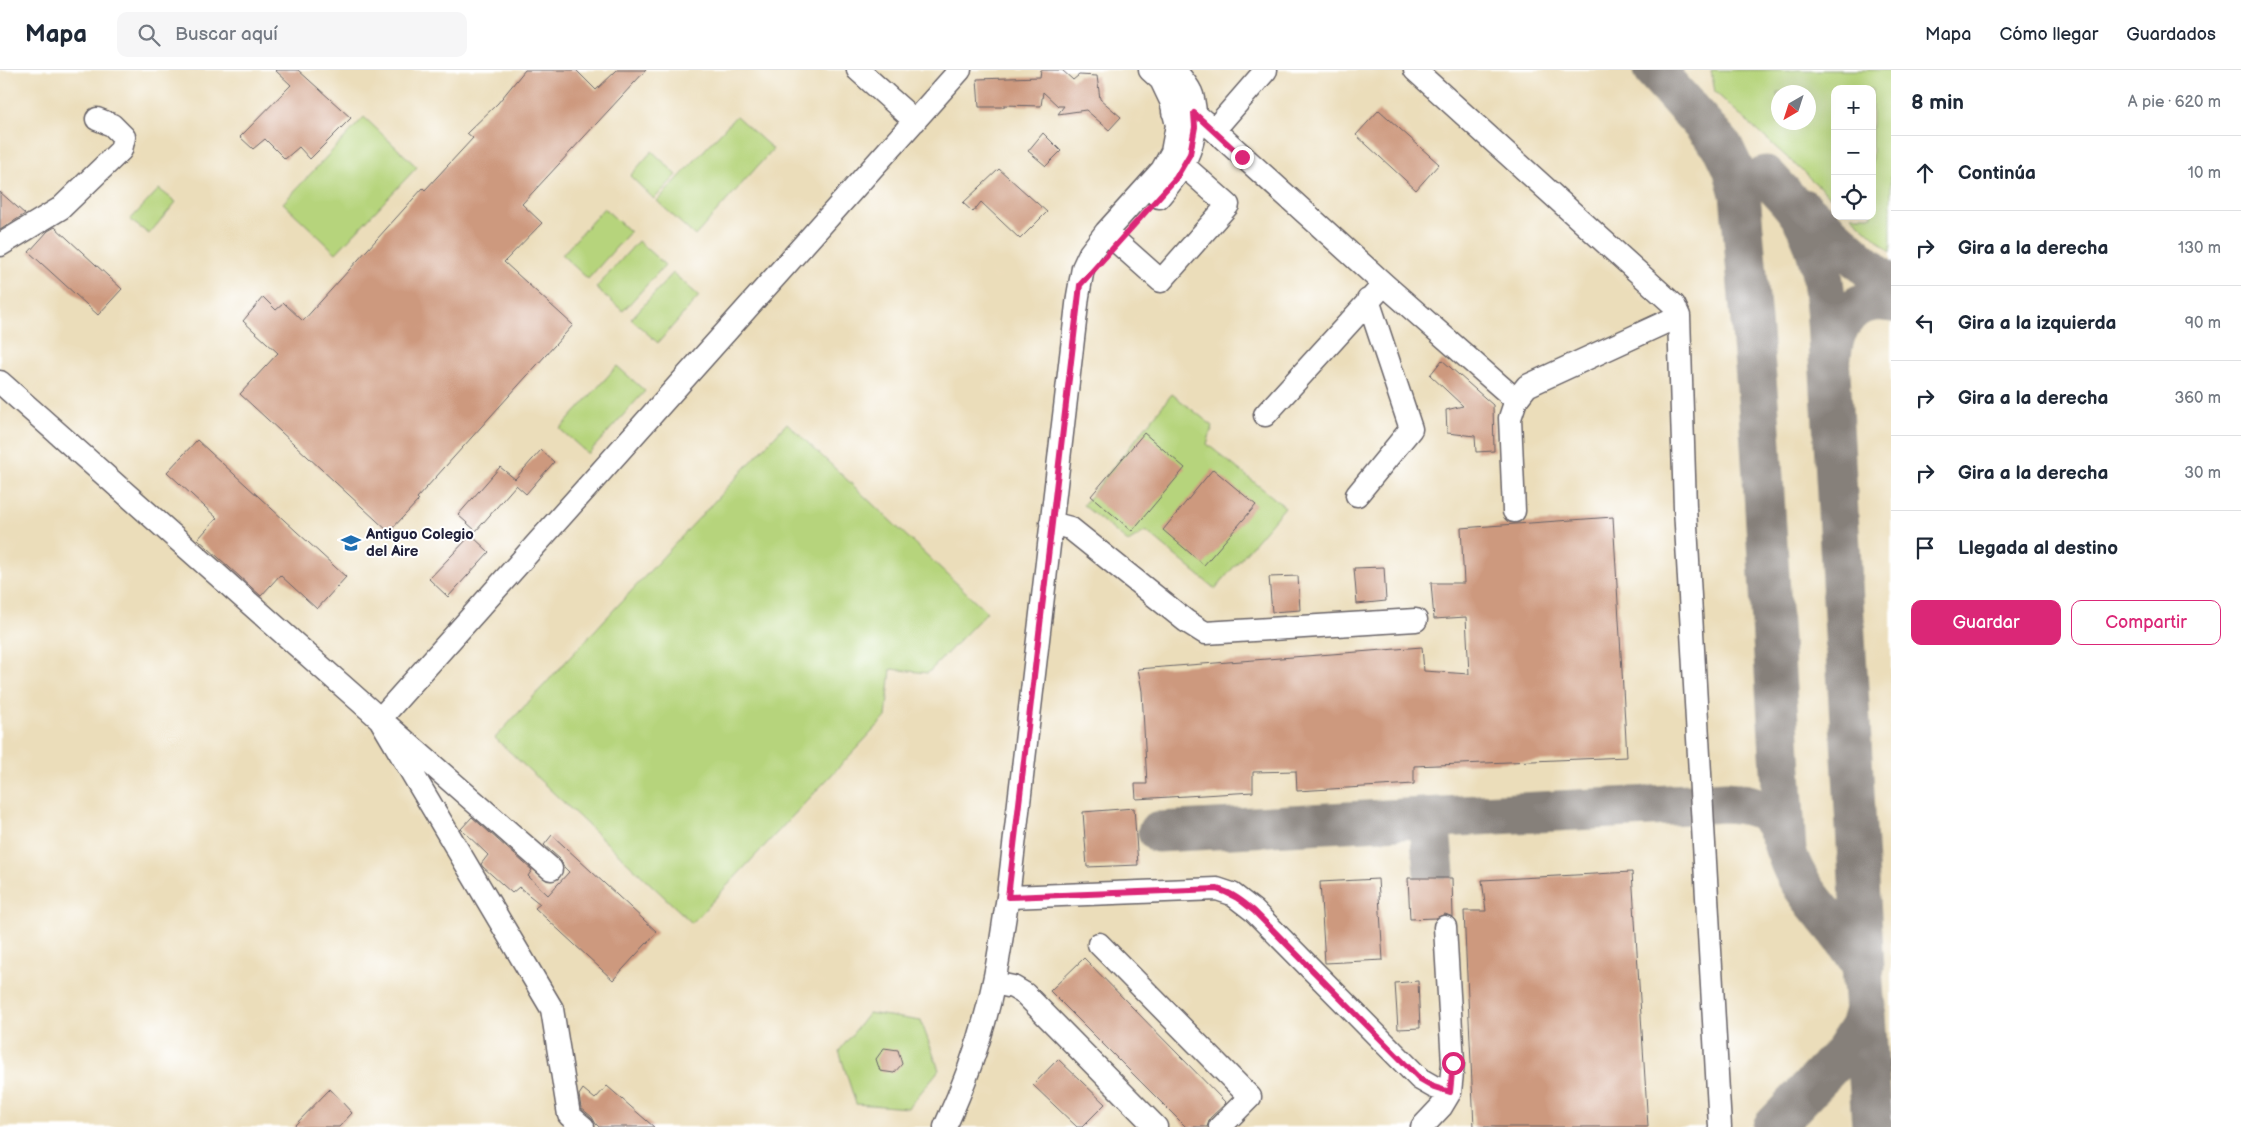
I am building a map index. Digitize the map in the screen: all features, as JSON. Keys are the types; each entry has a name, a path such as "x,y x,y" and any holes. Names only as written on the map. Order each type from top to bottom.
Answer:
{"lane":[{"path":"858,70 915,120"},
{"path":"380,719 960,70"},
{"path":"1150,70 1160,80 1170,101 1184,113 1214,130 1377,292 1516,400"},
{"path":"1175,70 1192,94 1184,113"},
{"path":"1214,130 1266,70"},
{"path":"1415,70 1674,305 1679,316 1685,508 1720,1127"},
{"path":"1176,161 1190,154 1195,127 1184,113"},
{"path":"0,245 61,208 121,150 124,137 112,125 97,119"},
{"path":"945,1127 959,1096 994,983 1008,897 1080,285 1112,237 1176,178 1176,161"},
{"path":"1112,237 1161,281 1228,206 1176,161"},
{"path":"1265,415 1377,292"},
{"path":"1357,495 1411,428 1377,292"},
{"path":"1514,511 1510,418 1516,400 1527,386 1679,316"},
{"path":"0,382 454,786 550,869"},
{"path":"1051,523 1070,528 1186,621 1206,633 1416,620"},
{"path":"380,719 552,1009 569,1115 583,1127"},
{"path":"432,806 454,786"},
{"path":"1008,897 1217,889 1232,894 1254,911 1420,1079 1434,1087 1450,1092"},
{"path":"1422,1127 1441,1107 1450,1092 1453,1063 1445,927"},
{"path":"1099,944 1250,1097 1220,1127"},
{"path":"994,983 1013,986 1025,994 1156,1127"}],"green space":[{"path":"1711,70 1891,70 1891,252 1855,220 1876,220 1876,85 1831,85 1831,197 1715,92"},
{"path":"736,116 773,149 695,236 657,201"},
{"path":"364,117 417,167 336,253 283,203"},
{"path":"652,151 677,175 654,199 630,176"},
{"path":"159,189 176,202 149,234 130,220"},
{"path":"604,208 630,232 588,279 562,255"},
{"path":"638,241 665,265 623,311 596,288"},
{"path":"673,273 699,296 658,343 631,319"},
{"path":"617,366 645,391 588,454 560,429"},
{"path":"1172,394 1213,426 1207,444 1285,507 1215,589 1146,531 1128,542 1083,505"},
{"path":"787,423 987,612 928,673 891,669 886,717 692,923 495,738"},
{"path":"869,1013 921,1021 939,1070 908,1108 856,1104 839,1051"}],"building":[{"path":"275,70 298,70 351,118 310,159 299,147 285,159 265,139 253,149 240,137 291,85"},
{"path":"525,70 576,70 596,90 617,70 646,70 522,204 542,223 504,262 573,325 417,498 419,500 389,532 240,394 278,353 243,321 263,297 276,310 284,303 303,321 423,188 425,190 473,138 467,133 498,103"},
{"path":"1041,70 1062,70 1073,80 1079,75 1097,76 1100,99 1121,117 1109,130 1086,110 1058,114 1064,106 1058,106 1043,92 1041,106 1004,105 1004,107 979,107 977,79 1040,77"},
{"path":"1379,110 1439,164 1416,190 1356,135"},
{"path":"1043,133 1061,151 1046,166 1028,151"},
{"path":"999,169 1047,212 1020,239 981,202 973,212 963,203"},
{"path":"0,192 25,214 0,230"},
{"path":"55,227 122,289 98,315 29,252 48,231"},
{"path":"1442,360 1493,405 1494,451 1476,452 1475,436 1447,433 1446,410 1463,406 1430,375"},
{"path":"1144,433 1185,468 1132,531 1091,496"},
{"path":"197,440 346,577 317,609 280,575 261,596 198,539 217,518 167,472"},
{"path":"541,450 554,462 526,494 516,485 476,531 458,515 500,467 515,479"},
{"path":"1213,469 1256,505 1204,565 1163,530"},
{"path":"1613,517 1627,757 1414,766 1414,784 1297,791 1296,771 1253,772 1253,792 1136,799 1135,784 1147,784 1142,691 1138,669 1422,647 1424,671 1469,674 1466,617 1434,619 1431,583 1464,583 1461,528"},
{"path":"471,535 489,552 448,597 429,579"},
{"path":"1384,567 1386,601 1357,604 1354,568"},
{"path":"1298,576 1300,610 1272,612 1269,577"},
{"path":"1134,808 1138,865 1087,867 1083,812"},
{"path":"472,817 532,870 528,876 548,895 569,872 560,859 544,845 552,835 657,932 613,980 535,908 540,904 519,887 512,893 483,867 481,864 488,855 461,829"},
{"path":"1632,872 1648,1127 1474,1127 1464,911 1486,911 1482,880"},
{"path":"1408,878 1452,878 1453,917 1445,914 1436,918 1410,919"},
{"path":"1378,879 1383,960 1325,963 1320,882"},
{"path":"1084,958 1226,1103 1210,1118 1207,1127 1186,1127 1050,991"},
{"path":"1418,981 1420,1028 1398,1029 1395,983"},
{"path":"884,1048 898,1050 902,1064 894,1073 880,1071 876,1059"},
{"path":"1058,1059 1105,1104 1082,1127 1077,1127 1033,1085"},
{"path":"607,1086 654,1127 599,1127 592,1117 581,1108 579,1095 583,1089 595,1099"},
{"path":"330,1089 352,1113 339,1127 293,1127"}],"taxiway":[{"path":"1654,70 1723,147 1733,168 1740,194 1759,413 1786,851 1792,868 1810,897 1843,937 1862,966 1872,1127"},
{"path":"1766,176 1791,202 1803,220 1818,256 1825,294 1864,968"},
{"path":"1803,209 1891,288"},
{"path":"1831,357 1836,333 1848,314 1867,302 1891,302"},
{"path":"1158,832 1726,802 1749,805 1765,813 1776,826 1785,849"},
{"path":"1429,818 1434,872"},
{"path":"1773,1127 1844,1052 1860,1027 1866,1006"}],"place":[{"name":"Antiguo Colegio del Aire","path":"351,543"}],"route":[{"path":"1242,157 1194,113 1195,127 1190,154 1176,178 1080,285 1008,897 1217,889 1224,891 1232,894 1254,911 1420,1079 1434,1087 1450,1092 1453,1063"}]}
